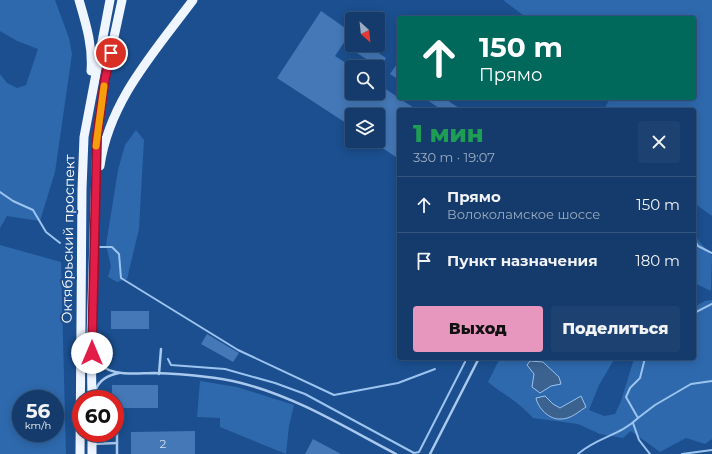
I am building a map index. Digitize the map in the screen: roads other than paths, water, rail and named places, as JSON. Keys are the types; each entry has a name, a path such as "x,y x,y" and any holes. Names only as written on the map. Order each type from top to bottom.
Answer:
{"main road":[{"path":"79,0 87,27 92,53 90,84 84,113 84,144"},
{"path":"84,144 87,119 110,0"},
{"path":"95,217 96,155 99,119 105,79 122,0"},
{"path":"95,217 102,155 115,113 132,83 193,0"},
{"name":"Октябрьский проспект","path":"80,454 82,189 84,144"},
{"name":"Октябрьский проспект","path":"92,390 91,338 95,217"},
{"path":"92,444 92,454"}],"lane":[{"path":"91,338 96,361 107,370 119,373 159,374 224,379 257,387 316,411 396,454"},
{"path":"159,374 161,349"},
{"path":"430,454 478,360"},
{"path":"96,390 98,384 106,377 119,373"},
{"path":"92,444 117,444 117,454"}],"waterway":[{"path":"0,192 13,201 33,210 46,232 60,243"},
{"path":"696,242 698,246 712,253"},
{"path":"100,247 112,247 119,254 121,278 238,350 334,395 398,383 435,369"},
{"path":"696,312 712,304"},
{"path":"168,359 171,365 225,369 275,383 305,394 414,453 419,452 465,362"},
{"path":"578,454 592,444 624,429 638,418 626,397 630,388 640,378 644,360"},
{"path":"638,418 655,405 691,384 712,381"},
{"path":"633,423 639,440 650,454"},
{"path":"682,454 712,450"}]}
